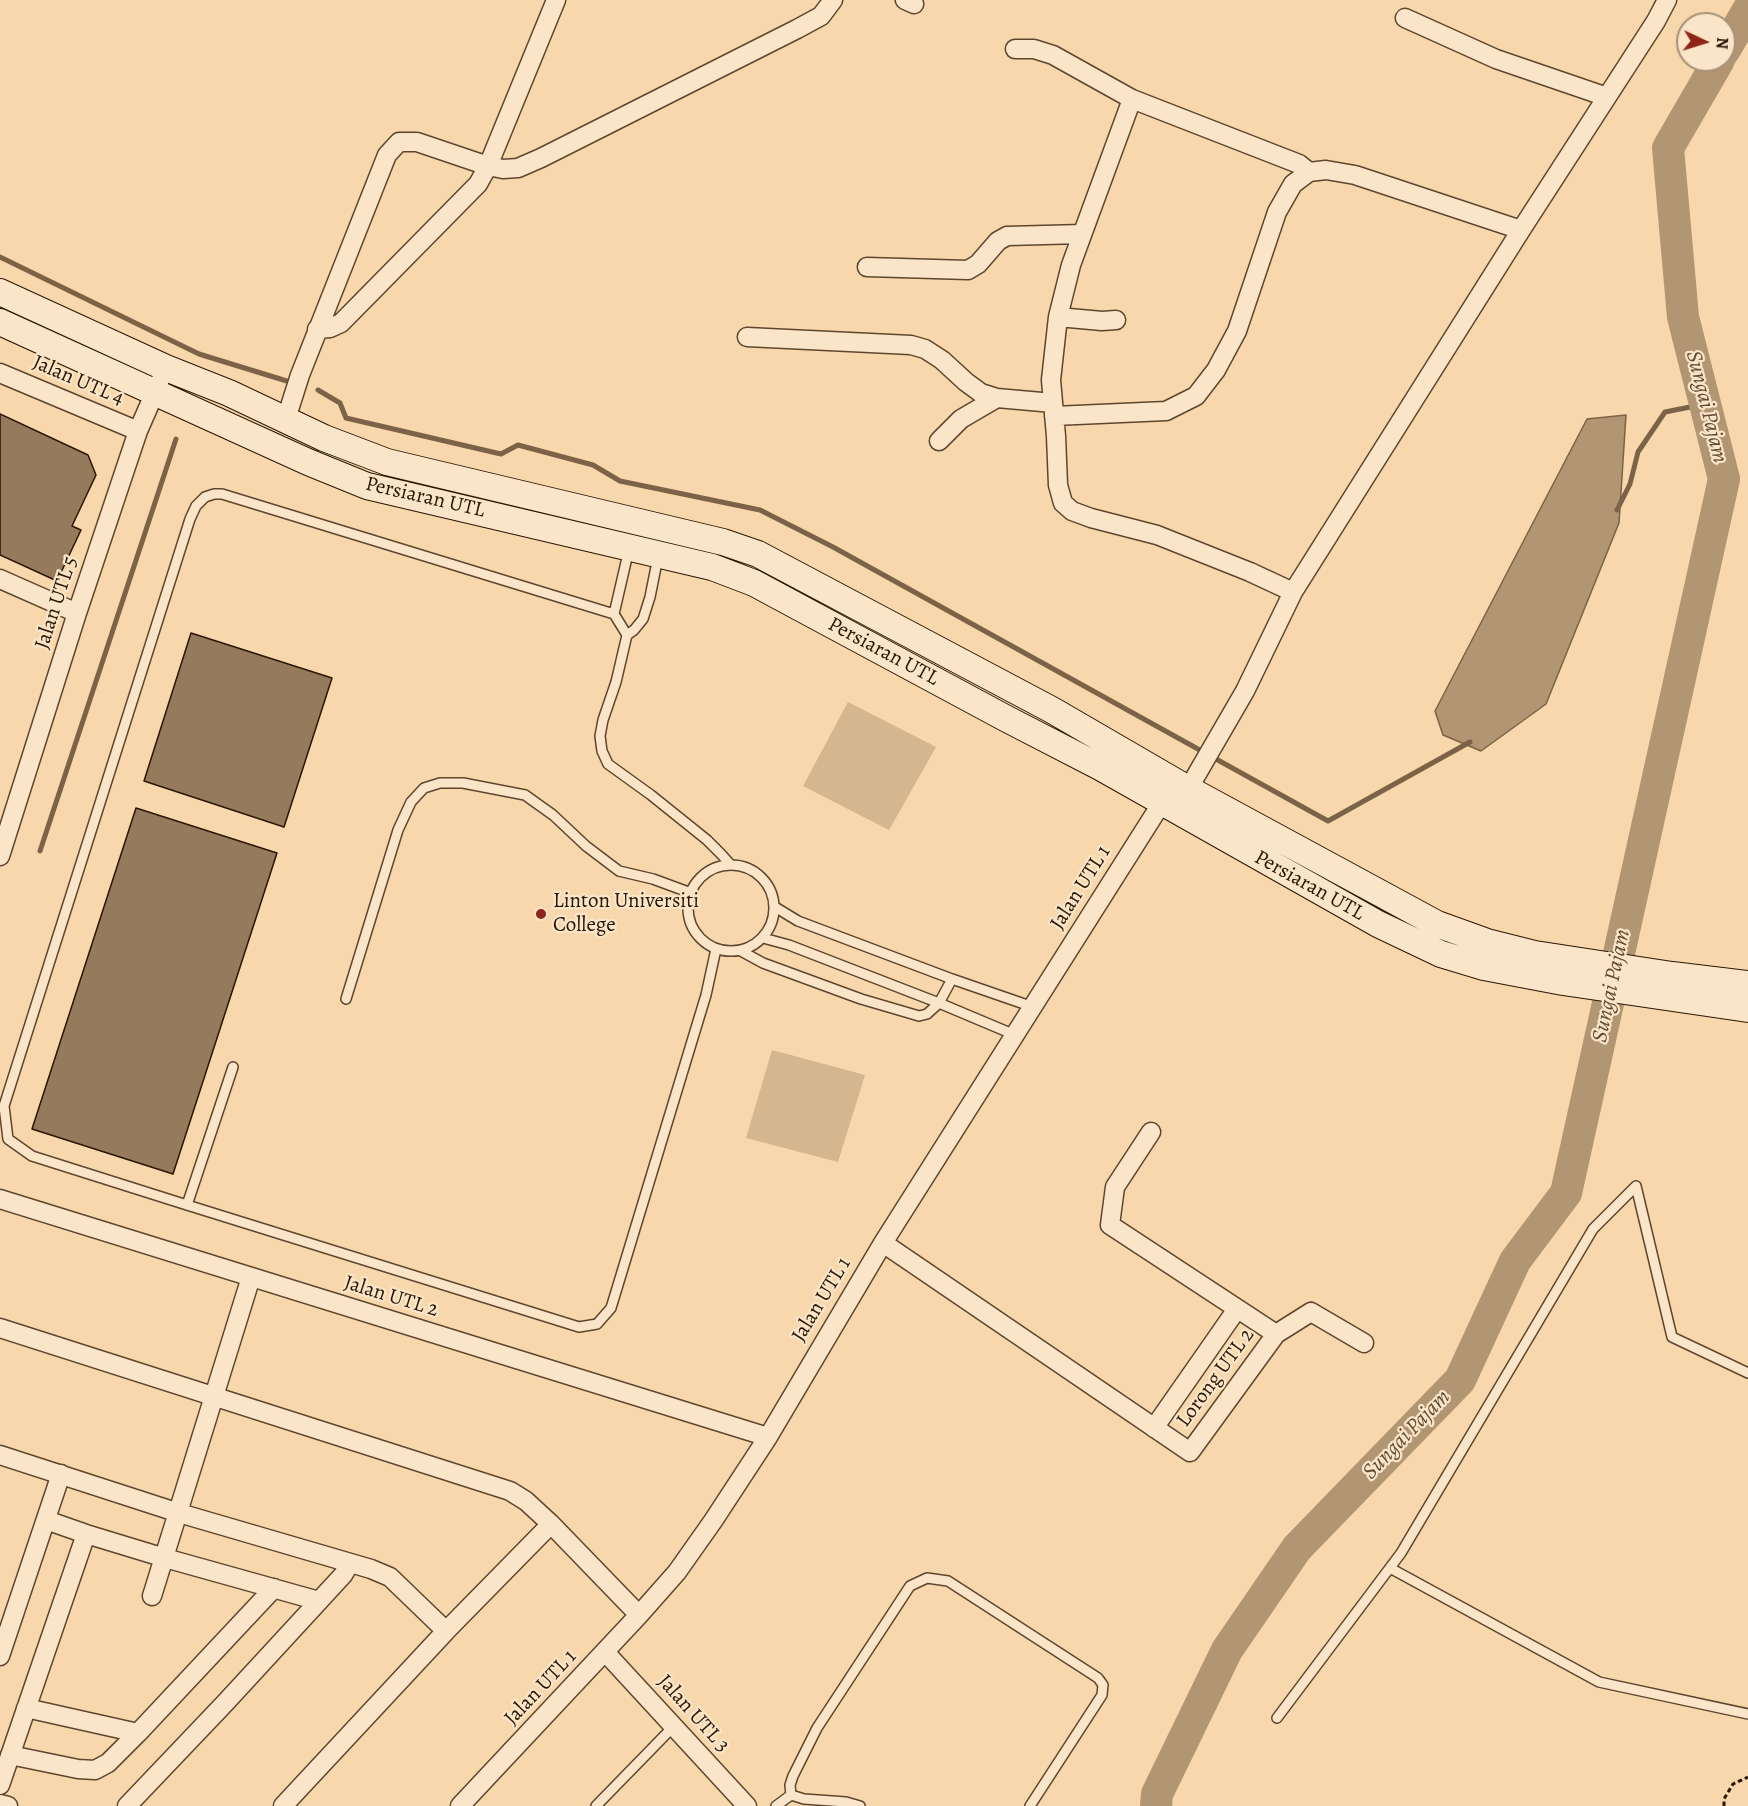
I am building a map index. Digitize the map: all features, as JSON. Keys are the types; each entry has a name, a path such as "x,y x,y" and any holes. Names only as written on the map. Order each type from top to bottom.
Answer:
{"street":[{"path":"317,329 330,328 340,323 478,184 488,166 556,0"},
{"path":"286,419 317,329 387,155 399,142 417,141 488,166 502,169 519,168 797,29 821,16 833,0"},
{"name":"Jalan UTL 1","path":"460,1806 606,1653 677,1572 768,1437 883,1243 1033,1007 1180,790 1218,739 1245,692 1293,592 1521,230 1656,21 1667,0"},
{"path":"1405,18 1496,59 1607,97"},
{"path":"1015,49 1034,49 1053,56 1132,99 1299,164 1309,172"},
{"path":"1132,99 1071,266 1058,317 1051,380 1058,485 1063,503 1072,511 1157,535 1250,572 1293,592"},
{"path":"747,337 911,345 925,349 942,360 981,393 997,398 1054,409 1166,411 1196,396 1216,370 1237,331 1277,212 1293,184 1309,172 1326,170 1355,175 1521,230"},
{"path":"867,267 968,270 978,264 998,241 1007,236 1082,234"},
{"name":"Persiaran UTL","path":"0,292 166,368 229,393 346,447 387,462 742,547 1042,705 1180,790 1437,924 1566,971 1670,986 1748,1009"},
{"path":"1058,317 1116,320"},
{"name":"Persiaran UTL","path":"0,322 308,462 367,486 712,567 754,583 1100,767 1180,790"},
{"name":"Jalan UTL 5","path":"0,856 77,613 138,432 166,368"},
{"name":"Jalan UTL 4","path":"0,373 138,432"},
{"path":"939,441 962,419 997,398"},
{"path":"0,579 77,613"},
{"path":"1670,986 1748,984"},
{"name":"Lorong UTL 2","path":"883,1243 1190,1452 1276,1334 1110,1225 1115,1187 1151,1132"},
{"name":"Jalan UTL 2","path":"0,1199 768,1437"},
{"path":"152,1596 251,1277"},
{"path":"1154,1428 1237,1309"},
{"path":"1276,1334 1311,1312 1364,1343"},
{"path":"0,1328 510,1491 526,1501 551,1524 639,1615"},
{"path":"0,1455 179,1513 390,1577 446,1631"},
{"path":"0,1656 62,1474"},
{"path":"46,1520 165,1558 319,1601"},
{"path":"283,1806 446,1631 551,1524"},
{"path":"0,1785 86,1534"},
{"path":"127,1806 343,1575 350,1563"},
{"path":"10,1755 78,1769 95,1770 108,1763 274,1588"},
{"name":"Jalan UTL 3","path":"606,1653 747,1806"},
{"path":"26,1708 138,1733"},
{"path":"0,1804 8,1806"}],"lane":[{"path":"627,636 614,614 222,494 205,497 196,506 186,530 4,1106 8,1139 32,1156 187,1205 579,1327 597,1324 611,1308 706,995 716,949"},
{"path":"614,614 629,547"},
{"path":"658,554 650,597 643,619 627,636 616,682 603,720 600,736 602,751 608,764 698,833 730,864"},
{"path":"346,999 398,830 411,802 424,788 440,783 463,783 525,795 553,815 586,846 619,871 653,879 691,893"},
{"path":"730,864 743,866 756,872 766,881 772,893 775,907 770,929 753,946 741,951 729,952 716,949 704,942 695,932 689,920 688,906 691,893 697,882 717,867 730,864"},
{"path":"775,907 798,921 1033,1007"},
{"path":"763,938 789,945 1015,1035"},
{"path":"741,951 763,963 911,1015 927,1014 939,1003 952,979"},
{"path":"187,1205 233,1067"},
{"path":"1276,1718 1401,1553 1593,1229 1636,1186 1672,1337 1748,1373"},
{"path":"1390,1568 1599,1682 1748,1714"},
{"path":"791,1795 790,1785 793,1776 817,1728 910,1586 927,1578 948,1581 1098,1678 1103,1685 1102,1695 1030,1806"},
{"path":"596,1806 673,1727"},
{"path":"776,1806 791,1795"},
{"path":"791,1795 804,1799 846,1802 860,1806"}],"path":[{"path":"1724,1806 1724,1799 1733,1784 1748,1777"}],"shaded area":[{"path":"1626,415 1619,523 1546,704 1481,751 1443,735 1435,711 1587,419"},
{"path":"848,702 936,747 889,830 803,786"},
{"path":"772,1050 865,1075 838,1162 746,1138"}],"building":[{"path":"0,414 88,455 96,475 72,526 81,530 57,581 0,555"},
{"path":"191,633 332,678 284,827 144,781"},
{"path":"136,808 277,853 173,1174 32,1129"}],"waterway":[{"name":"Sungai Pajam","path":"1736,30 1748,10"},
{"name":"Sungai Pajam","path":"1156,1806 1157,1794 1227,1650 1297,1548 1460,1380 1515,1261 1566,1193 1724,479 1683,317 1668,148 1712,72"},
{"path":"0,257 199,354 290,382"},
{"path":"318,390 340,403 346,418 501,454 518,445 593,465 620,481 760,510 833,547 1328,821 1470,742"},
{"path":"1617,510 1630,484 1638,452 1665,412 1705,404"},
{"path":"40,851 176,439"}],"place":[{"name":"Linton Universiti College","path":"541,914"}]}
